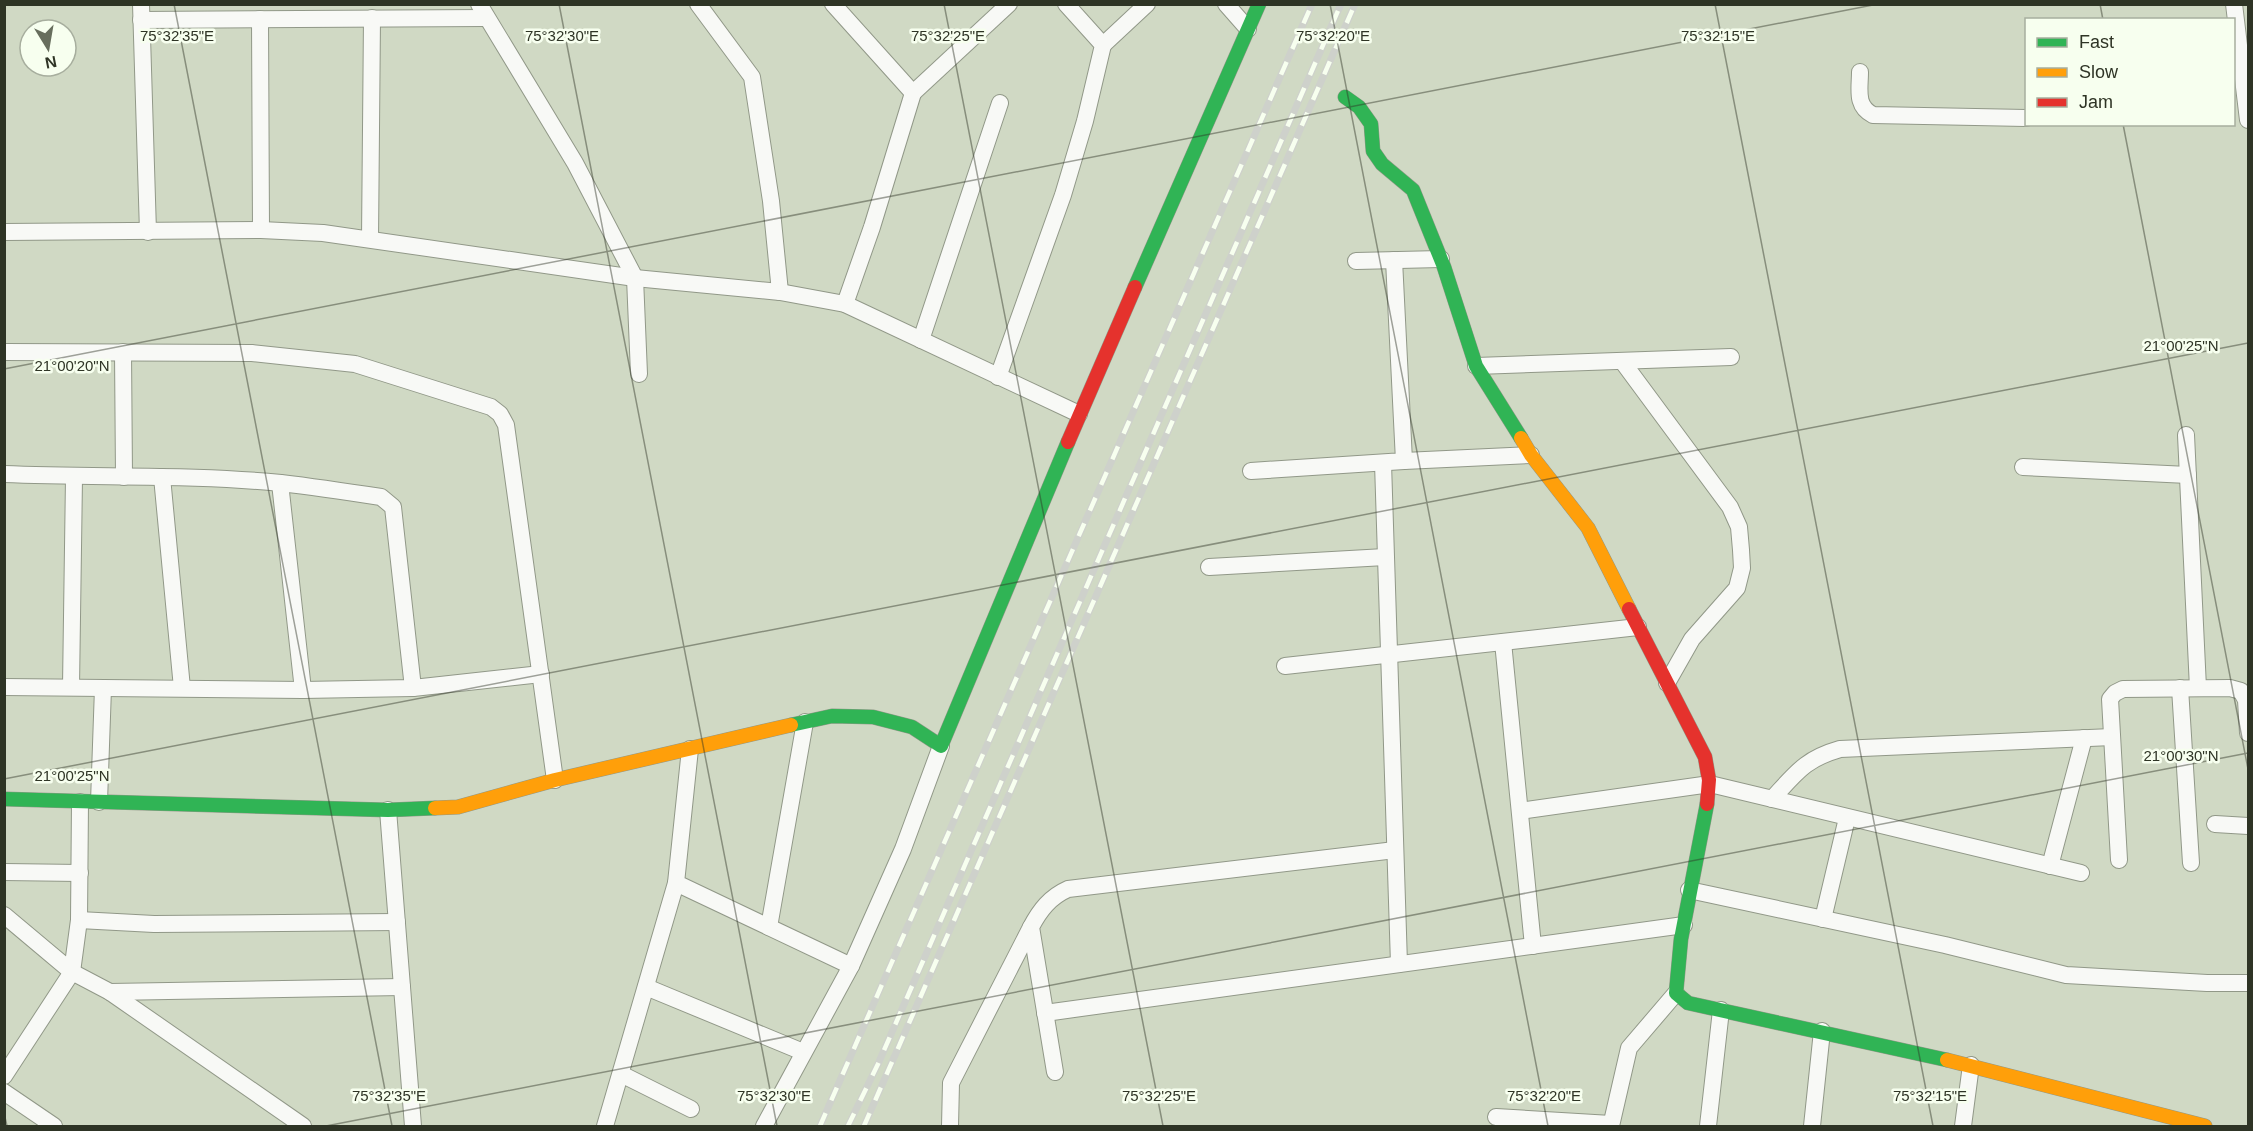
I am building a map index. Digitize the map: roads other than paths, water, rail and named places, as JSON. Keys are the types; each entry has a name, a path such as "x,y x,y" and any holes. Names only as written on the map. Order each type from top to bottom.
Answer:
{"street":[{"path":"698,4 752,77 771,201 780,292"},
{"path":"832,4 913,93"},
{"path":"844,304 872,227 913,93 1008,4"},
{"path":"1066,4 1103,45"},
{"path":"998,377 1063,195 1085,121 1103,45 1147,4"},
{"path":"1226,4 1248,29"},
{"path":"764,1126 851,966 903,849 941,746 1079,414 1259,4"},
{"path":"2234,4 2242,97 2248,120"},
{"path":"148,232 141,12 260,19 372,18 482,11 575,163 634,278 639,374"},
{"path":"370,239 372,18"},
{"path":"260,19 261,230"},
{"path":"1860,72 1859,101 1866,111 1873,115 2025,118"},
{"path":"1345,97 1359,107 1371,124 1373,151 1382,164 1413,190 1441,259 1476,366 1531,455 1588,528 1705,757 1710,784 1689,890 1676,978 1676,993 1629,1048 1611,1125 1496,1117"},
{"path":"921,340 1000,103"},
{"path":"4,232 261,230 323,233 634,278 780,292 844,304 1079,414"},
{"path":"1356,261 1441,259"},
{"path":"1394,260 1404,461"},
{"path":"4,352 252,354 355,364 491,407 501,414 506,425 555,780"},
{"path":"123,352 124,477"},
{"path":"1476,366 1731,357"},
{"path":"1622,361 1730,507 1739,527 1742,568 1737,588 1692,639 1667,683"},
{"path":"2186,435 2198,688"},
{"path":"1251,471 1531,455"},
{"path":"1383,463 1399,964"},
{"path":"2024,468 2188,475"},
{"path":"4,474 162,477 280,483 381,497 393,507 413,688"},
{"path":"71,687 74,477"},
{"path":"162,477 182,688"},
{"path":"280,483 303,690"},
{"path":"1209,567 1385,557"},
{"path":"1285,666 1638,627"},
{"path":"1503,642 1533,946"},
{"path":"4,687 303,690 413,688 541,674"},
{"path":"99,802 103,688"},
{"path":"2180,688 2191,864"},
{"path":"2119,860 2110,699 2115,693 2123,689 2180,688 2230,688 2241,691 2246,700 2248,733"},
{"path":"4,799 388,810 458,807 555,780 832,716 873,717 912,727 941,746"},
{"path":"769,927 805,722"},
{"path":"1772,800 1804,764 1822,754 1840,749 2112,737"},
{"path":"2050,866 2084,738"},
{"path":"606,1126 676,883 690,749"},
{"path":"1520,811 1710,784 2081,873"},
{"path":"4,1076 72,972 80,920 80,802"},
{"path":"388,810 413,1126"},
{"path":"1823,919 1847,818"},
{"path":"2215,824 2248,826"},
{"path":"950,1126 951,1083 1038,914 1058,894 1068,890 1395,850"},
{"path":"4,872 80,873"},
{"path":"676,883 851,966"},
{"path":"1689,890 1946,945 2066,975 2207,983 2248,983"},
{"path":"4,915 72,972 110,992 303,1126"},
{"path":"80,920 154,924 397,922"},
{"path":"1046,1012 1684,925"},
{"path":"1031,927 1055,1072"},
{"path":"110,992 402,987"},
{"path":"646,987 804,1052"},
{"path":"1676,993 1688,1004 1822,1030 1971,1065 2205,1126"},
{"path":"1708,1126 1721,1010"},
{"path":"1812,1126 1822,1030"},
{"path":"1963,1126 1971,1065"},
{"path":"621,1074 691,1109"},
{"path":"4,1092 54,1126"}],"railway":[{"path":"820,1126 1312,4"},
{"path":"848,1126 878,1064 1341,4"},
{"path":"864,1126 1355,4"}]}
